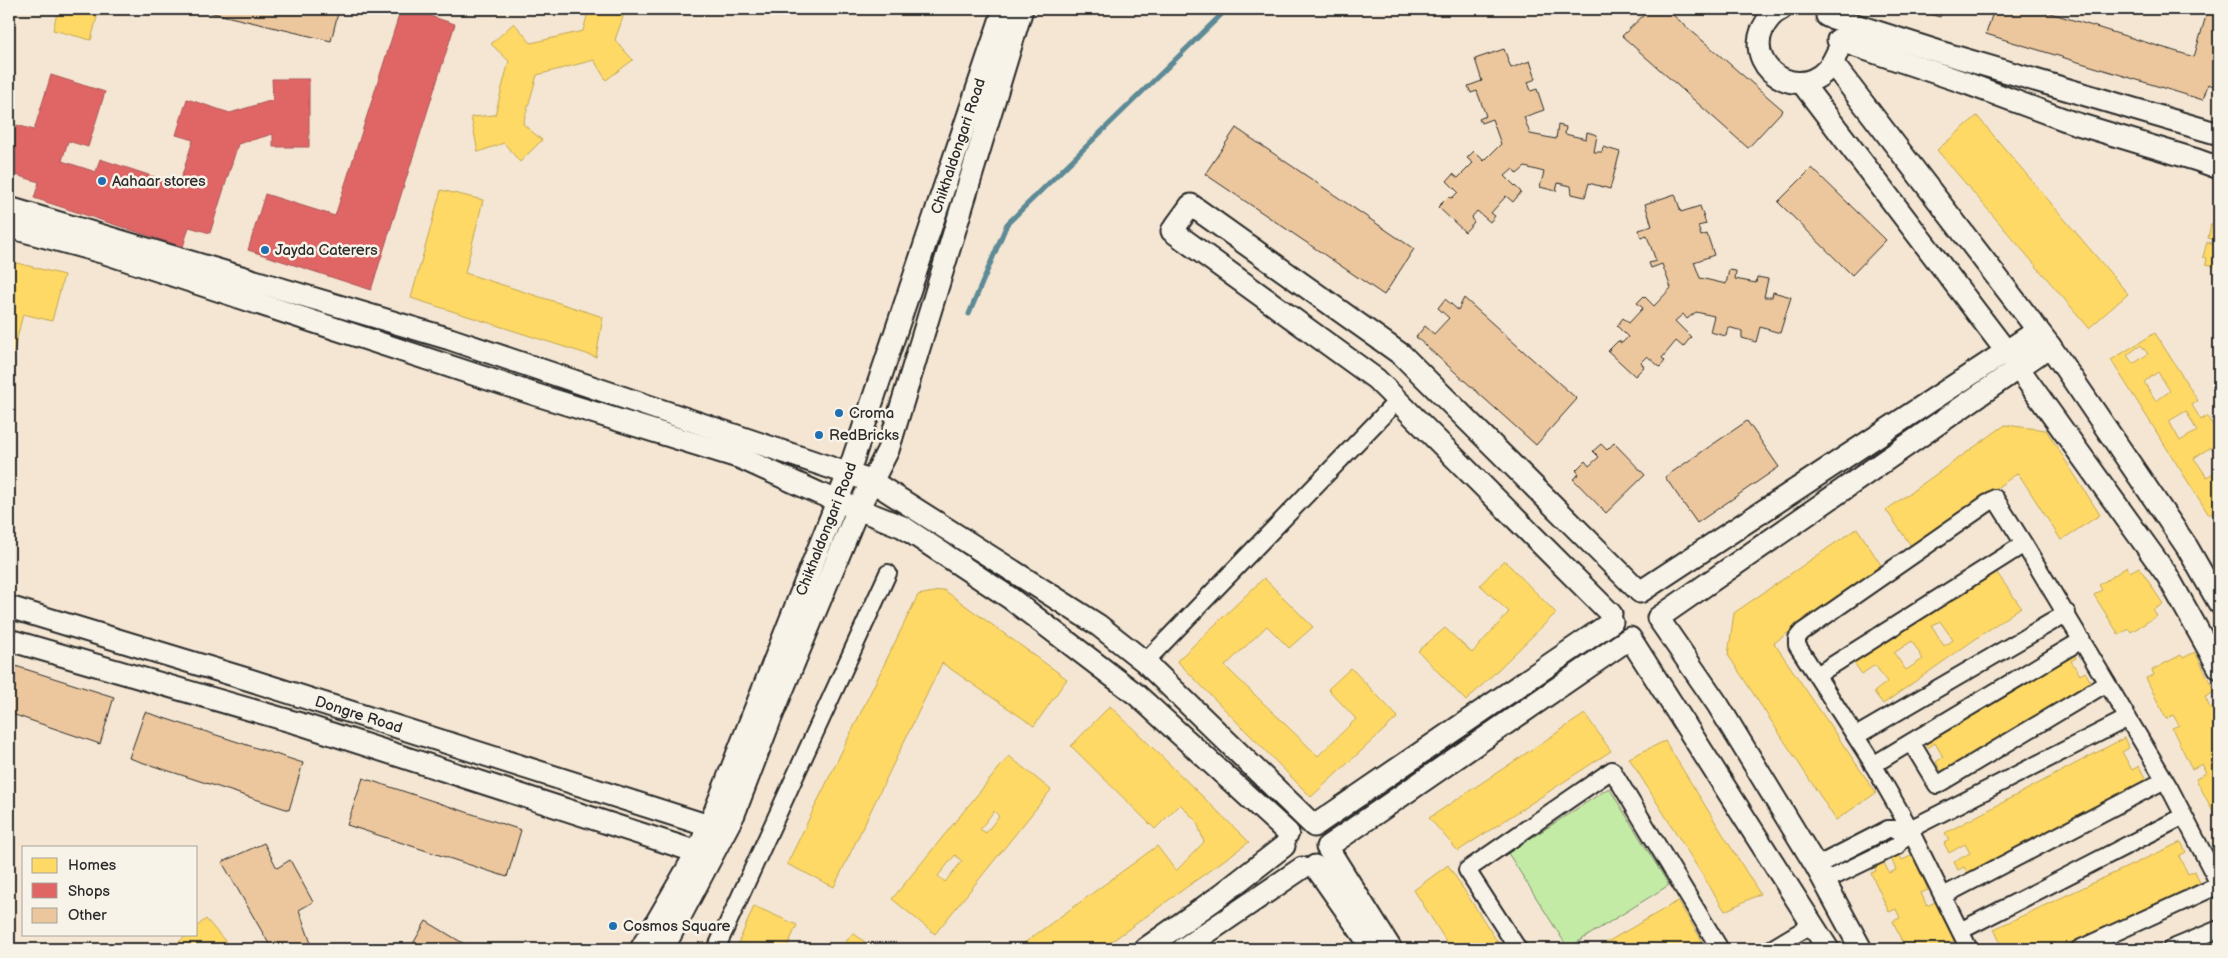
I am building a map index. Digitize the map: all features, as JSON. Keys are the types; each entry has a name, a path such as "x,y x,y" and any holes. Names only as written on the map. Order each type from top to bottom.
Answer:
{"street":[{"name":"Chikhaldongari Road","path":"641,949 697,852 709,826 836,500 848,474 1004,9"},
{"name":"Chikhaldongari Road","path":"663,949 734,814 770,720 858,508 888,450 1022,9"},
{"path":"1781,9 1767,20 1761,32 1760,45 1762,57 1768,68 1778,77 1789,82 1802,83 1814,80 1825,74 1833,64 1837,53 1838,40 1834,27 1822,12"},
{"path":"1822,12 1943,53 2219,134"},
{"path":"1838,40 1966,83 2071,122 2219,168"},
{"path":"1833,64 2044,338 2193,557 2219,604"},
{"path":"1802,83 2012,360 2167,575 2219,668"},
{"path":"1191,205 1402,354 1640,592 1652,599 1658,611 1658,618 1651,632 1638,638 1630,638 1622,635 1612,618 1376,379 1172,231 1191,205"},
{"path":"9,208 450,338 873,482 1098,625 1145,662 1324,835 1327,847 1391,949"},
{"path":"9,227 105,253 537,395 741,458 903,527 1010,598 1137,695 1286,840 1289,860 1294,865 1308,867 1372,949"},
{"path":"1658,618 2044,338"},
{"path":"1612,618 1612,607 1620,596 1626,593 1640,592 2012,360"},
{"path":"1145,662 1397,401"},
{"path":"1969,949 1910,829 1856,736 1797,645 1797,638 1802,632 1995,498 2067,613 2165,780 2219,884 2079,949"},
{"path":"1817,675 2024,544"},
{"path":"2167,575 2193,557"},
{"path":"716,949 888,573"},
{"name":"Dongre Road","path":"9,607 250,680 709,826"},
{"path":"1856,736 2067,613"},
{"path":"1145,949 1217,898 1286,840 1297,826 1314,826 1612,618"},
{"path":"1658,618 1718,705 1820,874 1861,949"},
{"path":"1183,949 1325,856 1327,847 1630,638"},
{"path":"1630,638 1828,949"},
{"name":"Dongre Road","path":"9,640 304,724 697,852"},
{"path":"1873,764 2082,640"},
{"path":"1911,742 1937,785 2107,683"},
{"path":"1820,874 1888,828 1910,829 2128,718"},
{"path":"1518,949 1468,870 1612,770 1719,949"},
{"path":"1943,896 2165,780"},
{"path":"1960,931 2184,816"},
{"path":"1771,949 1813,924"},
{"path":"2172,949 2219,929"}],"green space":[{"path":"1609,788 1669,885 1568,948 1508,853"}],"building: Homes":[{"path":"58,9 99,9 91,40 53,30"},
{"path":"589,9 605,9 624,14 615,40 633,60 606,80 594,60 537,75 523,124 542,140 520,162 504,143 478,152 471,117 495,115 509,61 491,44 514,23 531,43 583,31"},
{"path":"1977,116 2128,294 2089,328 1937,150"},
{"path":"441,190 483,200 465,273 603,317 596,357 411,298"},
{"path":"2218,219 2219,267 2206,264 2207,258 2203,257 2207,242 2216,244 2216,240 2208,238 2211,224 2217,225"},
{"path":"9,261 64,275 52,321 23,314 9,371"},
{"path":"2155,333 2198,401 2192,405 2201,420 2207,416 2219,435 2219,460 2211,447 2194,458 2207,477 2219,469 2219,508 2209,515 2111,360","holes":["2141,345 2148,354 2133,364 2127,355","2158,372 2170,391 2156,401 2144,382","2186,411 2197,431 2180,441 2169,421"]},
{"path":"2005,425 2046,430 2100,515 2061,540 2018,473 1912,547 1886,510"},
{"path":"1857,528 1881,565 1774,643 1876,793 1836,820 1728,655 1734,613"},
{"path":"1504,560 1556,613 1466,701 1418,651 1445,628 1472,653 1509,612 1480,585"},
{"path":"1992,566 2021,607 1883,704 1874,692 1887,682 1875,665 1862,674 1854,663","holes":["1940,621 1953,640 1944,646 1932,626","1912,641 1923,659 1906,670 1894,653"]},
{"path":"2127,567 2130,572 2139,567 2163,604 2153,610 2157,616 2131,632 2129,629 2119,635 2094,595 2102,590 2099,585"},
{"path":"1264,578 1313,627 1289,648 1267,626 1225,666 1318,756 1356,719 1328,689 1351,668 1398,717 1311,797 1177,661"},
{"path":"944,590 1067,679 1034,726 942,663 834,887 787,864 918,595"},
{"path":"2071,649 2076,658 2071,661 2080,675 2085,672 2091,682 1942,772 1936,762 1943,757 1935,743 1928,748 1922,739"},
{"path":"2195,652 2215,692 2205,697 2210,708 2219,703 2219,818 2217,819 2196,779 2206,773 2202,764 2192,769 2172,728 2179,725 2173,715 2166,719 2146,678 2154,675 2152,670 2181,655 2183,658"},
{"path":"1110,706 1249,842 1101,949 1016,949 1157,846 1176,871 1204,842 1197,822 1180,804 1155,829 1071,746"},
{"path":"1585,714 1611,751 1458,851 1429,818"},
{"path":"2124,738 2129,748 2122,752 2132,770 2139,766 2146,780 1968,874 1964,867 1958,870 1954,862 1970,853 1965,844 1949,853 1944,843 1949,840 1945,833"},
{"path":"1665,741 1760,894 1725,911 1629,758"},
{"path":"1009,756 1051,790 935,934 892,899","holes":["994,811 999,816 986,833 980,829","955,855 962,861 945,882 938,876"]},
{"path":"2181,842 2186,852 2179,856 2188,874 2195,871 2200,883 2057,949 2003,949 1994,929"},
{"path":"1899,854 1902,860 1913,855 1928,890 1921,893 1927,906 1937,901 1955,940 1947,944 1949,949 1905,949 1893,921 1900,918 1896,909 1889,912 1871,873 1876,871 1874,865 1883,861 1889,873 1896,870 1891,858"},
{"path":"1448,865 1502,949 1451,949 1414,890"},
{"path":"1678,901 1702,941 1691,949 1595,949"},
{"path":"754,906 797,925 786,949 736,949"},
{"path":"206,919 232,949 171,949 186,936 198,936 198,925"},
{"path":"853,933 874,949 840,949"}],"building: Shops":[{"path":"401,9 408,9 455,24 371,290 248,250 265,194 335,216"},
{"path":"51,75 105,92 88,147 68,141 62,161 96,172 100,159 179,185 193,140 176,135 187,99 230,113 273,100 272,79 309,79 309,147 273,147 273,134 238,144 210,233 189,227 183,247 34,198 39,182 9,173 9,151 17,125 34,130"}],"building: Other":[{"path":"196,9 339,9 331,41"},
{"path":"1650,9 1666,9 1783,110 1748,148 1622,36"},
{"path":"1911,9 1943,9 1940,17"},
{"path":"1994,9 2037,9 2194,57 2208,9 2219,9 2219,88 2208,84 2203,100 1986,34"},
{"path":"1504,49 1511,68 1530,61 1536,79 1528,82 1531,91 1537,89 1544,110 1524,117 1530,134 1556,139 1558,125 1566,127 1565,134 1586,139 1587,132 1597,135 1594,152 1602,152 1603,147 1620,152 1610,189 1589,183 1585,197 1572,194 1571,186 1558,183 1556,191 1540,187 1544,172 1525,167 1517,174 1513,169 1505,176 1521,192 1513,202 1506,196 1491,213 1495,216 1490,222 1477,211 1471,218 1474,222 1465,232 1438,207 1448,197 1452,198 1458,192 1447,181 1453,174 1458,178 1473,163 1467,158 1474,151 1484,161 1501,144 1492,119 1481,123 1479,119 1486,116 1477,91 1471,93 1468,86 1482,81 1475,59"},
{"path":"1236,128 1414,249 1384,295 1205,174"},
{"path":"1812,168 1886,240 1852,275 1778,202"},
{"path":"1675,194 1681,212 1700,206 1706,224 1698,226 1701,236 1707,234 1714,255 1694,262 1700,278 1726,284 1729,270 1736,271 1735,279 1756,283 1757,277 1768,279 1764,297 1772,297 1773,292 1791,297 1780,333 1760,327 1756,342 1742,338 1742,331 1728,327 1726,336 1710,332 1714,316 1696,312 1687,319 1683,314 1675,321 1691,337 1683,347 1676,341 1662,358 1665,361 1660,367 1647,356 1641,362 1644,367 1635,376 1608,351 1618,341 1622,343 1628,337 1617,326 1623,318 1629,323 1643,308 1637,303 1644,296 1654,306 1671,288 1662,264 1651,268 1649,263 1656,261 1647,236 1641,238 1639,230 1652,226 1645,204"},
{"path":"1464,298 1577,399 1536,445 1416,337 1425,326 1434,334 1449,318 1438,308 1445,299 1458,310"},
{"path":"1747,421 1779,467 1697,523 1665,477"},
{"path":"1614,443 1645,475 1606,513 1573,479 1579,474 1576,470 1585,461 1589,466 1599,457 1593,451 1601,444 1607,450"},
{"path":"9,664 114,697 100,744 9,713"},
{"path":"145,712 303,763 289,810 129,758"},
{"path":"363,778 521,830 507,877 347,825"},
{"path":"264,843 277,868 290,860 313,902 299,910 313,949 272,949 222,862"},
{"path":"426,921 466,945 464,949 410,949"}],"waterway":[{"path":"969,314 1007,224 1227,9"}],"place":[{"name":"Aahaar stores","path":"102,181"},
{"name":"Jayda Caterers","path":"265,250"},
{"name":"Croma","path":"839,413"},
{"name":"RedBricks","path":"819,435"},
{"name":"Cosmos Square","path":"613,926"}]}
